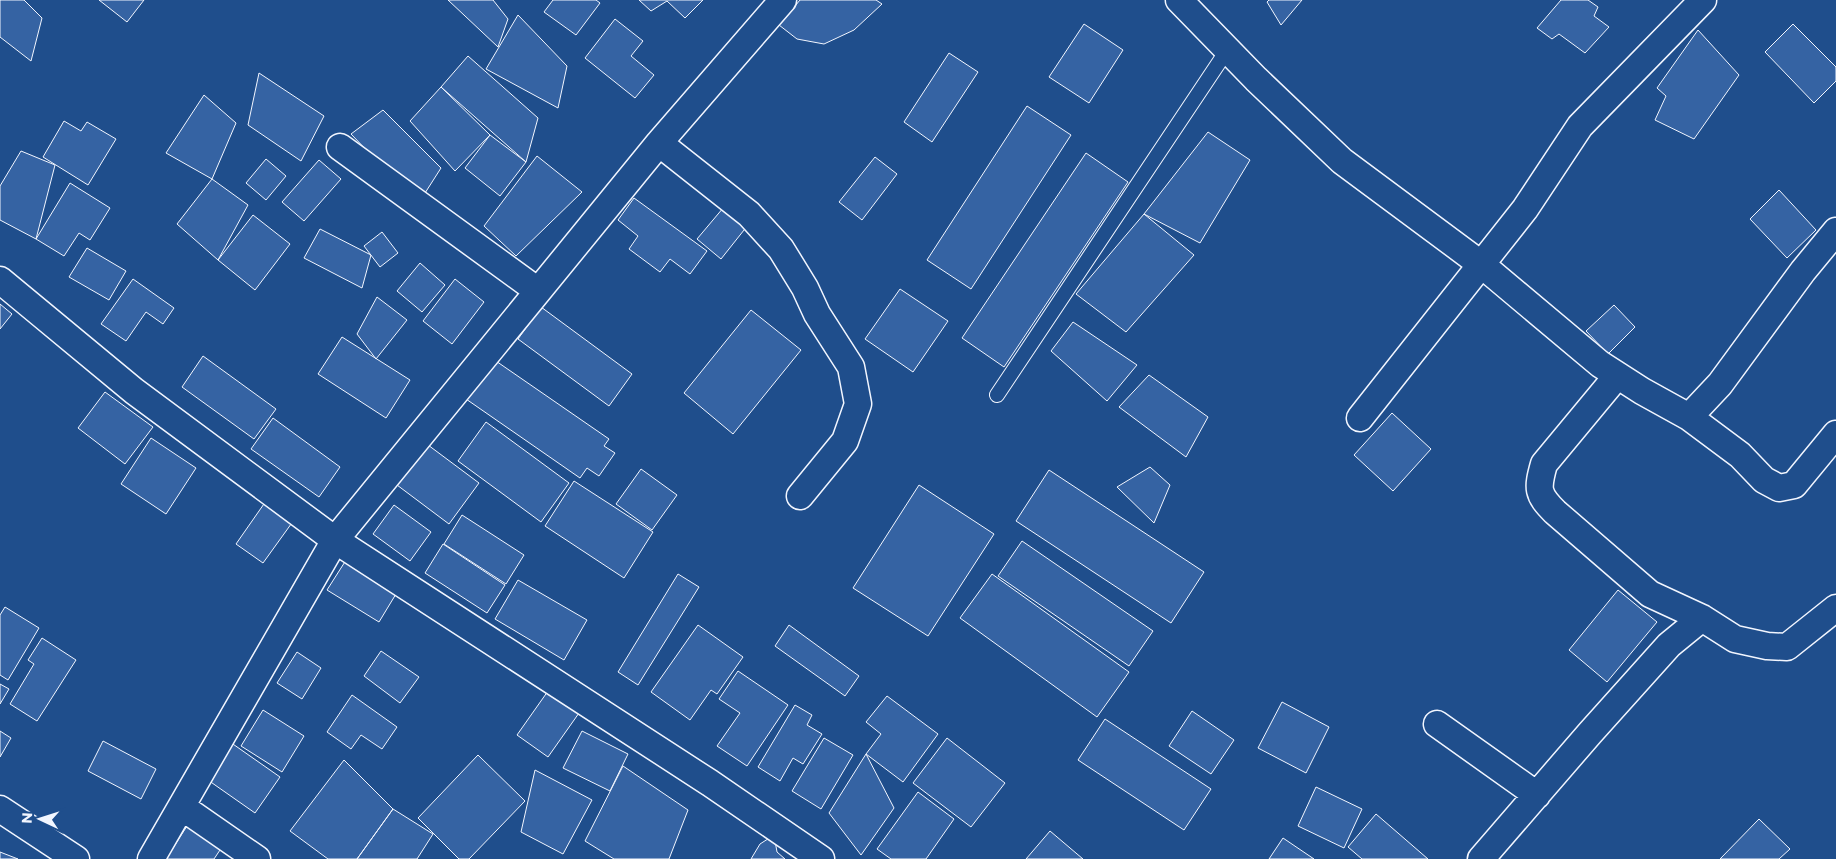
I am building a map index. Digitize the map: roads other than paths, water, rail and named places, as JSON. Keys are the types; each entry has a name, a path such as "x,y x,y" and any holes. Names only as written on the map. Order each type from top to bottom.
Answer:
{"street":[{"path":"151,859 335,540 659,143 783,0"},
{"path":"1179,0 1256,79 1342,161 1482,265 1565,335 1618,376 1689,417 1740,455 1764,480 1779,488 1794,485 1836,434"},
{"path":"1360,418 1526,209 1580,126 1703,0"},
{"path":"659,143 749,214 781,249 850,367 858,404 845,441 800,496"},
{"path":"340,147 538,290"},
{"path":"1689,417 1720,384 1803,271 1836,231"},
{"path":"0,280 134,391 335,540 710,783 821,859"},
{"path":"1618,376 1544,464 1539,481 1542,498 1555,512 1650,594 1702,618 1736,640 1767,646 1787,647 1836,608"},
{"path":"1481,859 1669,645 1702,618"},
{"path":"1437,724 1537,795"},
{"path":"182,807 258,859"},
{"path":"0,809 76,859"}],"lane":[{"path":"997,395 1228,49"}]}
